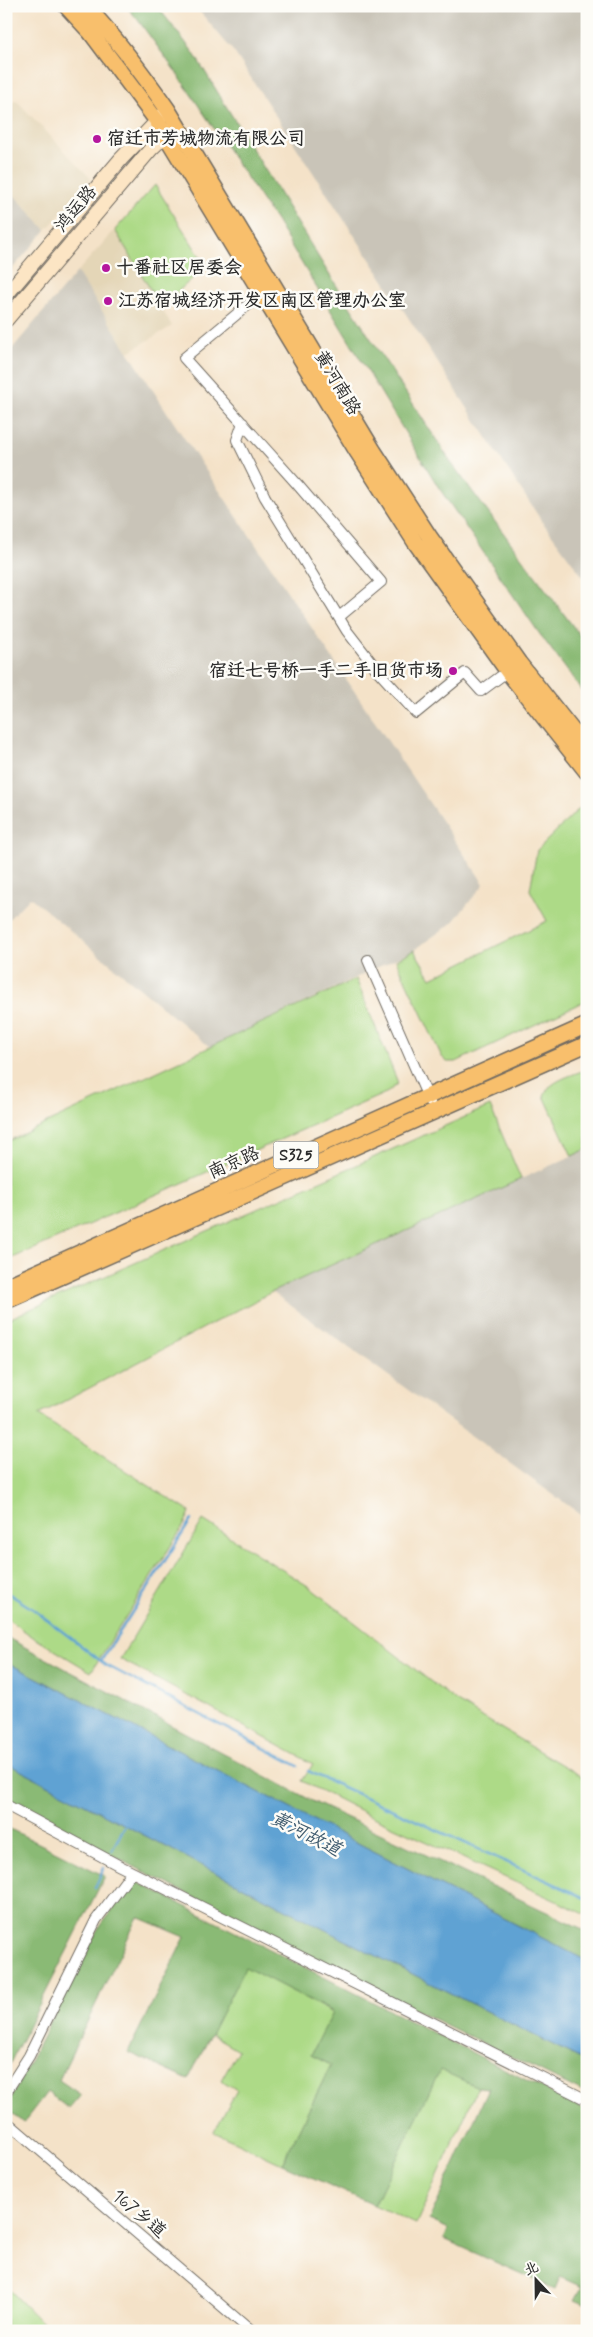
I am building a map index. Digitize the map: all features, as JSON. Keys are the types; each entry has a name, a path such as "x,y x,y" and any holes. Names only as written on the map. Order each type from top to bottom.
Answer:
{"main road":[{"name":"黄河南路","path":"66,6 163,116 177,125 373,450 429,536 519,663 587,749"},
{"name":"黄河南路","path":"86,6 147,78 163,116 165,135 415,542 508,671 587,772"},
{"name":"南京路","path":"6,1286 587,1025"},
{"name":"南京路","path":"6,1302 587,1044"}],"street":[{"name":"鸿运路","path":"6,295 121,159 163,116"},
{"name":"鸿运路","path":"6,320 151,149 177,125"},
{"path":"261,294 184,358 381,582 339,617"},
{"path":"243,423 237,440 265,497 339,617 378,671 416,713 465,673 481,691 508,671"},
{"path":"368,960 434,1112"},
{"path":"6,1805 132,1872 587,2100"},
{"path":"6,2092 29,2056 96,1920 132,1872"},
{"name":"167乡道","path":"6,2122 252,2331"}],"shaded area":[{"path":"195,6 587,6 587,582 541,520 234,52"},
{"path":"16,100 91,179 46,230 6,186 6,108"},
{"path":"6,186 46,230 6,276"},
{"path":"115,230 172,326 127,353 77,272"},
{"path":"77,272 176,426 484,884 452,923 414,950 210,1047 30,897 6,922 6,356"},
{"path":"587,1149 587,1519 272,1292"}],"green space":[{"path":"126,6 157,6 193,52 327,271 452,464 587,645 587,697 539,633 439,488 276,221 176,72"},
{"path":"155,185 206,266 161,307 115,230"},
{"path":"586,802 587,1000 456,1062 447,1062 442,1057 396,960 414,950 431,978 547,921 530,890 537,850"},
{"path":"356,979 398,1083 388,1092 6,1261 6,1142"},
{"path":"587,1069 587,1149 572,1156 544,1096 550,1086 556,1082"},
{"path":"490,1106 521,1179 272,1292 38,1415 190,1512 184,1525 91,1672 33,1637 6,1618 6,1320"},
{"path":"203,1520 308,1586 457,1702 587,1780 587,1915 375,1818 302,1781 313,1764 120,1659"},
{"path":"6,1637 318,1804 587,1931 587,1961 6,1662"},
{"path":"6,1763 339,1937 587,2062 587,2094 385,1995 6,1801"},
{"path":"6,1827 105,1876 6,2071"},
{"path":"135,1881 587,2111 587,2305 575,2300 582,2287 560,2277 555,2289 444,2239 449,2229 429,2220 489,2088 478,2087 440,2070 374,2205 282,2164 331,2065 311,2055 333,2012 245,1967 188,2080 128,2052 185,1937 138,1917 59,2080 81,2095 69,2109 47,2092 23,2123 6,2108 101,1924"},
{"path":"245,1966 333,2013 311,2055 331,2065 282,2164 214,2132 237,2090 221,2080 238,2050 211,2034"},
{"path":"440,2069 478,2087 416,2224 374,2205"},
{"path":"6,2286 50,2331 6,2331"}],"water":[{"name":"黄河故道","path":"6,1662 587,1961 587,2062 339,1937 6,1763"}],"waterway":[{"path":"101,1661 191,1520"},
{"path":"6,1592 33,1609 106,1665 298,1766"},
{"path":"308,1771 587,1899"},
{"path":"112,1850 127,1822"},
{"path":"95,1888 104,1868"}],"place":[{"name":"宿迁市芳城物流有限公司","path":"97,139"},
{"name":"十番社区居委会","path":"106,268"},
{"name":"江苏宿城经济开发区南区管理办公室","path":"108,301"},
{"name":"宿迁七号桥一手二手旧货市场","path":"453,671"}]}
